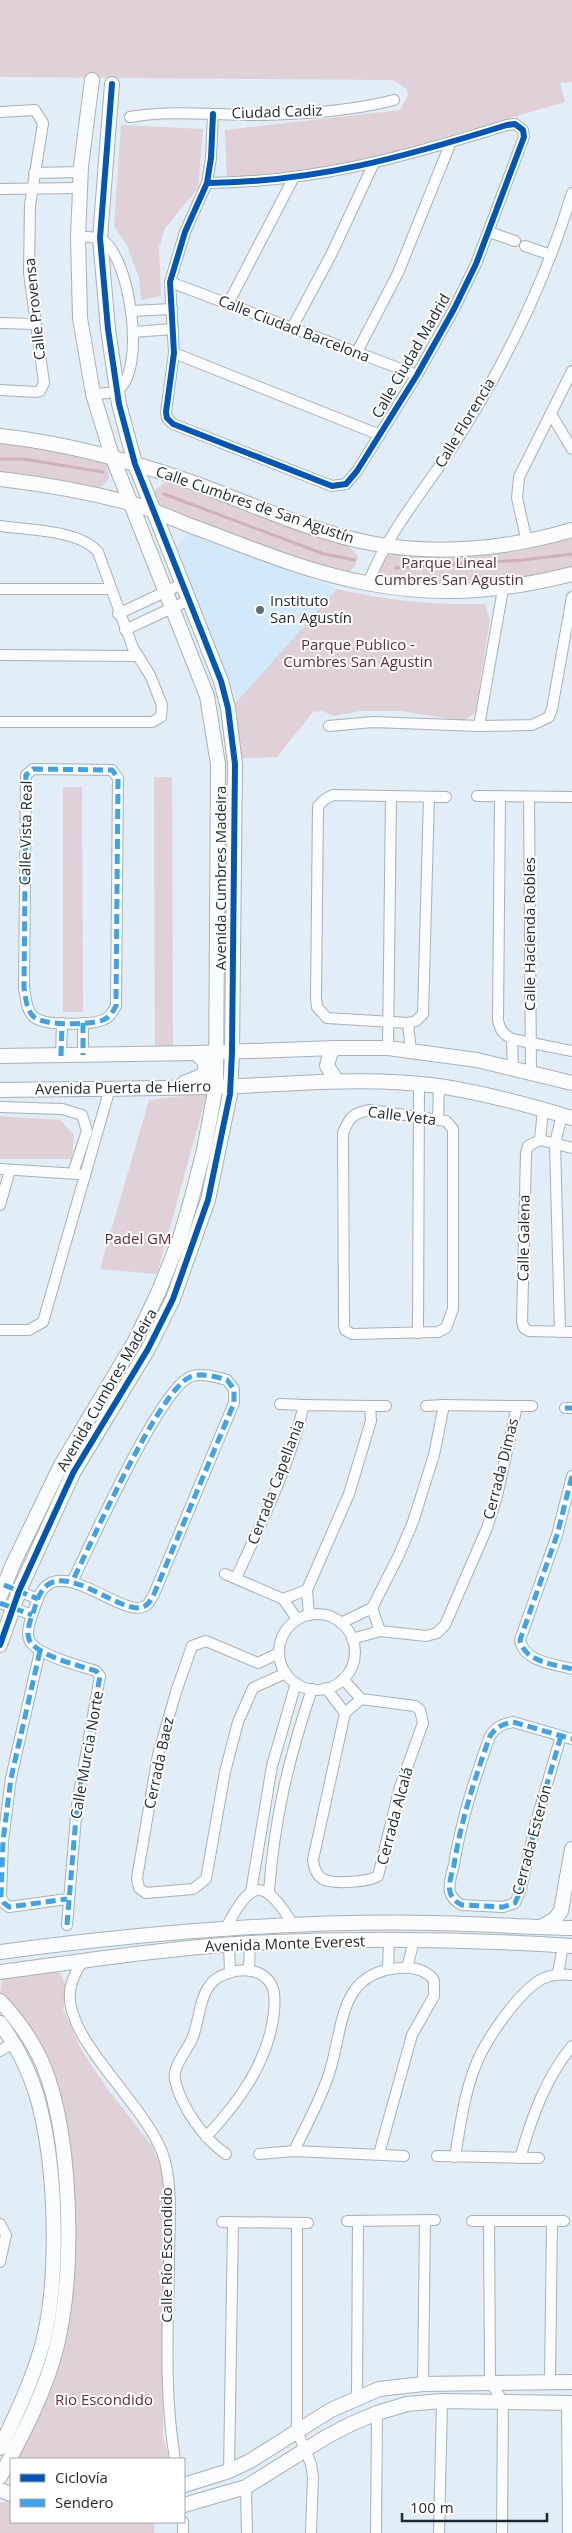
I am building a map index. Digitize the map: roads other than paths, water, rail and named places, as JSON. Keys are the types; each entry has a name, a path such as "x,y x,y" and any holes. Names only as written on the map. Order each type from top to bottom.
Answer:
{"street":[{"name":"Avenida Cumbres Madeira","path":"2,1591 61,1465 135,1341 160,1291 180,1238 192,1197 204,1150 216,1086 218,764 207,696 112,456 93,394 80,318 78,237 80,172 92,80"},
{"name":"Avenida Cumbres Madeira","path":"0,1645 6,1605 19,1591 73,1473 148,1349 173,1299 208,1200 230,1086 232,1052 234,764 228,708 221,681 135,464 116,391 100,238 112,84"},
{"name":"Ciudad Cadiz","path":"130,117 164,113 308,112 357,108 394,100"},
{"name":"Calle Provensa","path":"0,112 32,109 37,111 43,123 32,189 29,273 43,387 36,392 0,390"},
{"name":"Calle Ciudad Madrid","path":"207,183 293,179 373,164 506,124 515,124 523,130 524,137 489,232 454,309 417,375 380,435 346,484 332,486 183,428 170,422 166,412 174,353 170,282 185,232 207,183 211,158 213,114"},
{"path":"86,122 108,124"},
{"path":"356,352 398,273 451,142"},
{"path":"292,328 331,255 373,164"},
{"path":"34,173 80,172"},
{"path":"228,304 293,179"},
{"path":"0,189 80,188"},
{"name":"Calle Florencia","path":"368,584 385,545 480,404 551,255 572,193"},
{"path":"489,232 515,241"},
{"path":"78,237 100,238 112,248 128,289 134,332 132,358 127,379 116,391 93,394"},
{"path":"525,246 551,255"},
{"name":"Calle Ciudad Barcelona","path":"170,282 417,375"},
{"path":"130,311 172,309"},
{"path":"0,323 34,324"},
{"path":"134,332 173,329"},
{"path":"174,353 380,435"},
{"path":"528,542 516,487 525,462 572,371"},
{"path":"551,414 572,449"},
{"name":"Calle Cumbres de San Agustín","path":"0,436 35,440 112,456 191,482 303,524 351,539 385,545 420,548 482,548 528,542 572,530"},
{"path":"0,479 130,503 297,566 368,584 432,591 504,589 572,574"},
{"path":"0,526 82,539 90,543 98,552 118,614 138,656 150,675 164,709 161,717 152,722 0,722"},
{"path":"118,614 182,584"},
{"path":"0,589 111,589"},
{"path":"479,726 504,589"},
{"path":"329,726 373,722 479,726 532,724 549,717 572,597"},
{"path":"125,630 189,600"},
{"path":"0,655 138,656"},
{"name":"Calle Vista Real","path":"33,769 112,770 118,778 116,1006 112,1015 102,1020 83,1023 41,1021 34,1017 28,1008 24,988 26,776 33,769"},
{"path":"429,797 425,1007 420,1018 408,1023 336,1020 322,1015 317,1007 316,998 318,806 325,799 333,795 446,797"},
{"path":"388,1048 390,796"},
{"path":"477,796 572,797"},
{"name":"Calle Hacienda Robles","path":"500,797 498,1020 500,1028 505,1035 512,1039"},
{"name":"Calle Hacienda Robles","path":"529,797 531,1072"},
{"path":"61,1056 62,1023"},
{"path":"83,1023 83,1055"},
{"path":"408,1023 411,1051"},
{"path":"513,1067 512,1039 572,1051"},
{"path":"335,1048 330,1054 327,1066 337,1081"},
{"path":"0,1056 388,1048 513,1067 572,1083"},
{"path":"313,1049 321,1066 321,1071 316,1081"},
{"path":"172,1087 196,1080 204,1075 206,1063 196,1053"},
{"name":"Avenida Puerta de Hierro","path":"0,1090 230,1086 337,1081 439,1086 567,1116"},
{"path":"418,1333 419,1085"},
{"path":"438,1120 439,1086"},
{"path":"0,1330 30,1330 37,1328 43,1322 110,1088"},
{"path":"0,1107 62,1109 82,1115 87,1131 73,1173"},
{"path":"543,1109 540,1140 572,1148"},
{"name":"Calle Veta","path":"370,1110 420,1119 438,1120 446,1121 453,1129 453,1309 446,1328 438,1332 352,1334 345,1330 344,1134 351,1116 358,1112 370,1110"},
{"path":"560,1332 555,1143 567,1116"},
{"name":"Calle Galena","path":"540,1140 528,1146 526,1153 522,1322 529,1331 572,1332"},
{"path":"0,1205 5,1170 86,1175"},
{"path":"67,1899 9,1907 1,1897 3,1841 11,1778 40,1651 31,1644 28,1638 32,1615 38,1599 48,1584 57,1581 72,1582 139,1608 148,1604 154,1594 234,1403 235,1395 232,1385 228,1380 198,1375 182,1382 160,1411 131,1461 72,1582"},
{"path":"280,1404 304,1405"},
{"name":"Cerrada Capellania","path":"236,1578 291,1448 304,1405 386,1406"},
{"path":"341,1623 372,1608 413,1522 434,1455 444,1405"},
{"path":"309,1615 308,1590 352,1484 371,1421 370,1406"},
{"name":"Cerrada Dimas","path":"352,1639 380,1631 426,1636 437,1634 445,1625 487,1528 497,1496 517,1406 426,1406"},
{"path":"517,1406 532,1406"},
{"path":"572,1476 558,1535 520,1640 521,1647 529,1656 572,1669"},
{"path":"226,1574 283,1599 297,1619"},
{"path":"283,1599 308,1590"},
{"path":"2,1591 19,1591 38,1599"},
{"path":"6,1605 32,1615"},
{"path":"372,1608 380,1631"},
{"path":"309,1615 326,1615 341,1623 352,1639 354,1660 343,1679 326,1688 312,1689 296,1683 286,1673 279,1653 281,1640 287,1628 297,1619 309,1615"},
{"name":"Cerrada Baez","path":"279,1653 258,1663 206,1641 198,1642 192,1646 176,1692 158,1755 138,1861 136,1878 139,1888 146,1892 188,1890 200,1886 206,1879 225,1772 238,1722 253,1688 286,1673"},
{"name":"Calle Murcia Norte","path":"40,1651 96,1671 100,1676 77,1805 67,1899 67,1925"},
{"path":"326,1688 346,1713 360,1699 343,1679"},
{"path":"225,1930 236,1908 251,1892 272,1766 296,1683"},
{"path":"269,1892 276,1820 296,1736 312,1689"},
{"name":"Cerrada Alcalá","path":"346,1713 313,1860 318,1875 325,1880 364,1882 378,1876 381,1870 400,1787 423,1723 423,1716 415,1706 360,1699"},
{"name":"Cerrada Esterón","path":"561,1736 536,1822 521,1888 514,1903 503,1907 462,1905 457,1903 452,1898 449,1890 458,1839 471,1790 490,1736 495,1728 513,1722 572,1739"},
{"path":"541,1927 559,1916 568,1895 572,1849"},
{"path":"251,1892 269,1892 277,1899 294,1926"},
{"name":"Avenida Monte Everest","path":"0,1952 110,1938 294,1926 434,1923 572,1928"},
{"path":"322,1925 323,1940"},
{"path":"489,1943 491,1925"},
{"path":"249,1970 250,1929"},
{"name":"Avenida Monte Everest","path":"0,1972 83,1960 250,1943 323,1940 414,1940 568,1946"},
{"path":"388,1969 389,1940"},
{"path":"407,1968 414,1940"},
{"path":"229,1945 230,1972"},
{"path":"558,1974 568,1946"},
{"name":"Calle Río Escondido","path":"83,1960 73,1979 70,1993 71,2006 77,2022 99,2060 145,2121 158,2144 164,2161 170,2214 168,2403 175,2458"},
{"path":"294,2151 329,2073 347,2003 357,1986 370,1974 388,1969 407,1968 422,1971 434,1980 434,1996 412,2035 379,2154"},
{"path":"206,2137 236,2102 262,2058 272,2025 274,1990 264,1976 249,1970 230,1972 217,1978 205,1993 193,2037 174,2072 182,2100 206,2137 226,2154"},
{"path":"455,2157 466,2094 475,2066 485,2046 525,1993 542,1980 558,1974 571,1975"},
{"path":"0,2001 26,2034 44,2066 56,2105 63,2145 65,2178 61,2244 64,2305 57,2345 23,2433 11,2458"},
{"path":"0,2023 14,2042 28,2073 41,2111 61,2244 44,2340 35,2371 0,2448"},
{"path":"0,2051 14,2042"},
{"path":"520,2158 540,2098 555,2070 572,2046"},
{"path":"259,2154 294,2151 404,2156"},
{"path":"437,2156 539,2158"},
{"path":"50,2180 65,2178"},
{"path":"347,2221 430,2221 423,2384"},
{"path":"357,2397 358,2221"},
{"path":"472,2221 564,2221"},
{"path":"490,2221 490,2381 503,2402 502,2533"},
{"path":"550,2381 552,2221"},
{"path":"222,2222 308,2223"},
{"path":"229,2471 233,2223"},
{"path":"297,2224 297,2431 313,2477 311,2533"},
{"path":"0,2262 6,2242 2,2226"},
{"path":"185,2485 229,2471 357,2397 379,2389 423,2384 490,2381 572,2382"},
{"path":"439,2533 442,2401"},
{"path":"185,2505 246,2487 326,2437 377,2412 407,2404 442,2401 570,2402 568,2533"},
{"path":"376,2533 377,2412"},
{"path":"4,2473 10,2460"},
{"path":"246,2487 246,2533"}],"waterway":[{"path":"0,459 23,459 103,472"},
{"path":"164,494 324,554 355,560"},
{"path":"396,568 522,560 572,554"}],"place":[{"name":"Instituto San Agustín","path":"260,610"}],"park label":[{"name":"Parque Lineal Cumbres San Agustin","path":"449,572"},
{"name":"Parque Publico - Cumbres San Agustin","path":"358,654"},
{"name":"Padel GM","path":"138,1239"},
{"name":"Rio Escondido","path":"104,2400"}]}
